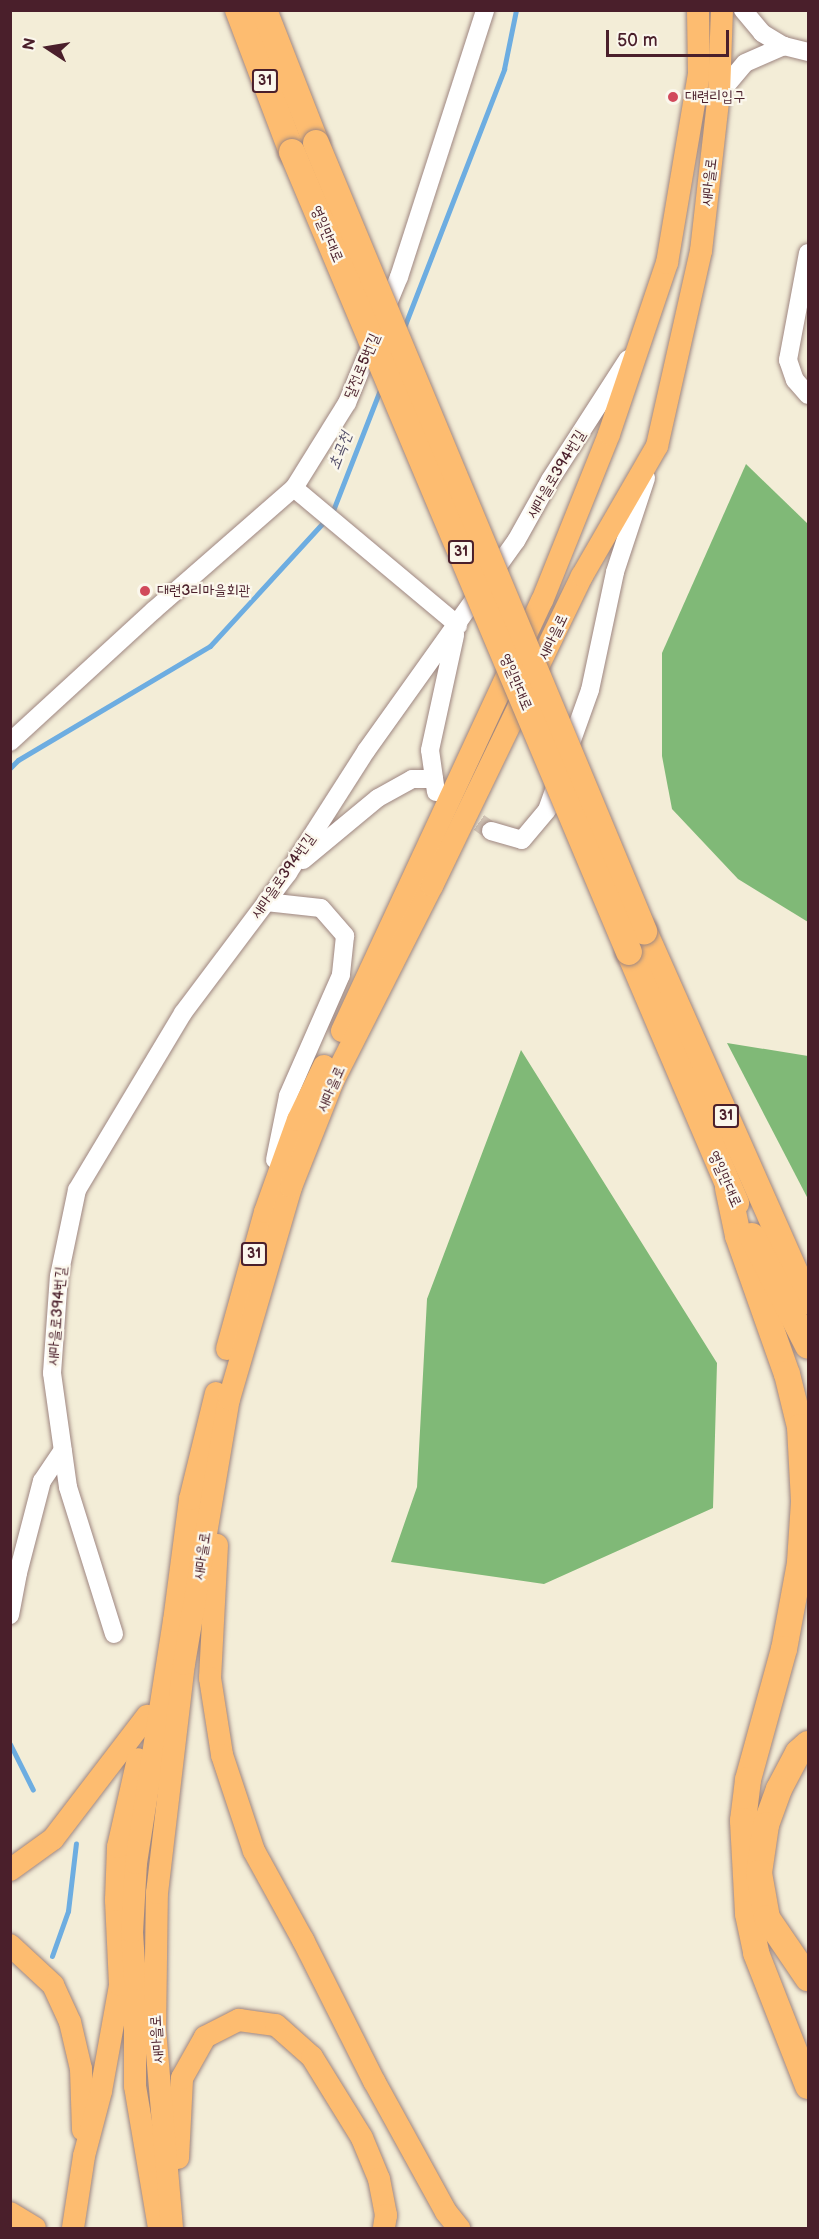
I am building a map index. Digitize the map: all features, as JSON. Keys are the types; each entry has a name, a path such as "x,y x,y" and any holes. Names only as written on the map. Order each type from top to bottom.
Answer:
{"highway":[{"name":"영일만대로","path":"238,10 292,152 728,1188 808,1346"},
{"name":"영일만대로","path":"264,10 316,143 644,931 808,1301"},
{"path":"728,1188 738,1236 787,1374 800,1427 804,1502 800,1563 784,1649 748,1780 743,1821 748,1914 756,1953 808,2086"},
{"path":"783,1245 808,1271"},
{"path":"808,1744 798,1753 779,1788 766,1825 759,1874 767,1918 808,1978"}],"main road":[{"name":"새마을로","path":"159,2229 135,2086 135,1979 132,1932 136,1863 174,1621 190,1499 265,1212 298,1120 346,1023 542,601 609,434 667,263 682,188 699,73 698,10"},
{"name":"새마을로","path":"172,2229 155,2030 157,1893 184,1664 229,1399 291,1186 333,1081 432,886 582,576 657,446 701,251 719,94 722,10"},
{"path":"229,1399 210,1678 222,1755 254,1851 303,1940 374,2081 446,2212 459,2229"},
{"path":"73,2229 84,2156 101,2091 120,1985 116,1900 118,1847 147,1716 174,1621"},
{"path":"10,1870 53,1839 147,1716"},
{"path":"10,1945 53,1985 70,2022 81,2069 84,2156"},
{"path":"172,2229 182,2078 205,2037 239,2020 276,2025 312,2057 362,2139 375,2169 386,2215 384,2229"},
{"path":"10,2213 35,2229"}],"street":[{"name":"달전로5번길","path":"10,742 153,610 294,488 347,403 399,277 485,10"},
{"path":"743,10 762,33 784,46 808,52"},
{"path":"719,94 745,63 784,46"},
{"path":"808,253 788,360 795,380 808,395"},
{"name":"새마을로394번길","path":"114,1634 69,1487 52,1373 59,1276 77,1190 183,1013 288,873 366,751 516,541 550,480 638,345"},
{"path":"491,831 522,840 547,810 590,690 615,572 657,446"},
{"path":"288,873 378,798 412,779 435,786 430,750 443,679 458,625 294,488"},
{"path":"265,1212 288,1096 340,975 345,936 321,908 266,902"},
{"path":"10,1614 18,1573 42,1481 63,1450"}],"green space":[{"path":"746,464 808,524 808,922 738,879 672,809 662,756 662,653"},
{"path":"727,1043 808,1056 808,1199"},
{"path":"521,1050 717,1363 713,1508 544,1584 391,1562 417,1487 427,1299"}],"waterway":[{"name":"초곡천","path":"403,330 504,69 516,10"},
{"name":"초곡천","path":"10,768 18,760 210,646 332,513 381,387"},
{"name":"초곡천","path":"10,1744 33,1790"},
{"path":"52,1956 68,1911 76,1843"}],"tunnel":[{"path":"457,807 491,831"}],"place":[{"name":"대련리입구","path":"673,97"},
{"name":"대련3리마을회관","path":"145,591"}]}
